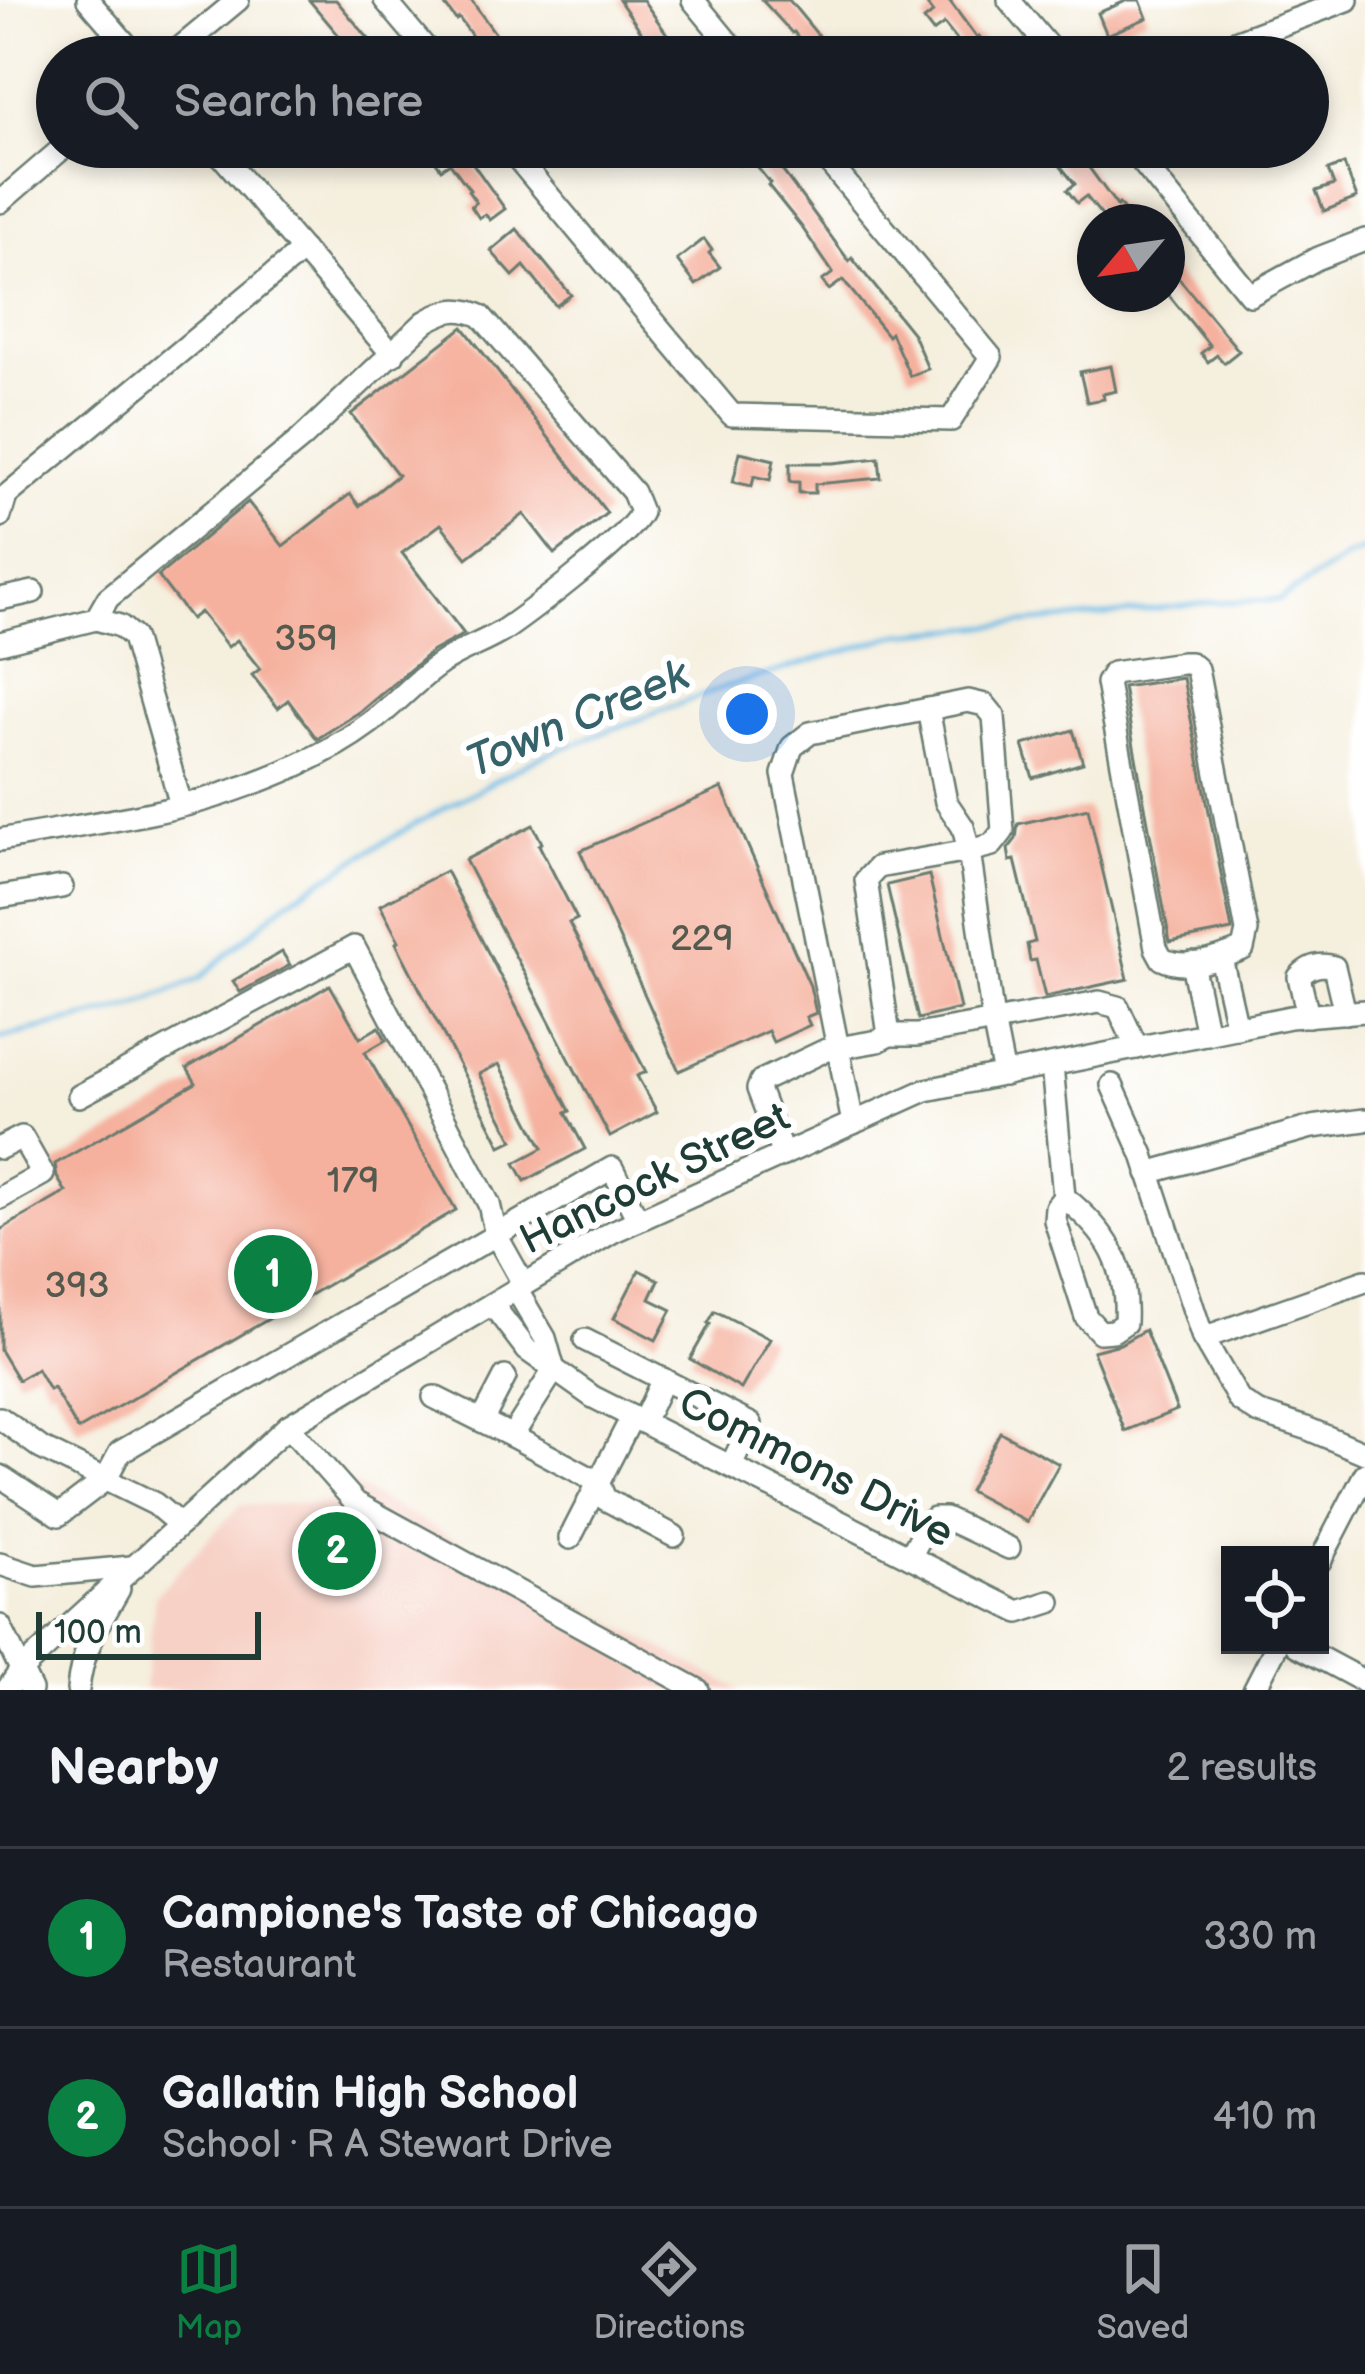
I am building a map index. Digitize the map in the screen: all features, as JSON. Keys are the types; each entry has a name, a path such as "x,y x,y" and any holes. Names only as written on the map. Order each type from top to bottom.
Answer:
{"street":[{"path":"88,0 119,36"},
{"path":"194,36 238,0"},
{"path":"386,0 416,36"},
{"path":"693,0 723,36"},
{"path":"1009,0 1039,36"},
{"path":"1251,36 1347,0"},
{"path":"0,202 40,168"},
{"path":"232,168 393,355"},
{"path":"526,168 733,415 951,419 992,357 834,168"},
{"path":"1147,168 1250,295 1316,259 1365,240"},
{"path":"0,516 6,496 303,250"},
{"path":"0,840 181,805 229,793 284,770 368,725 443,661 504,630 637,524 641,512 633,492 481,316 466,309 445,310 425,322 301,439 108,598 96,619"},
{"path":"0,599 33,592"},
{"path":"0,643 96,619 120,626 133,637 181,805"},
{"path":"1182,663 1197,669 1247,931 1243,949 1192,963 1169,963 1156,948 1106,683 1113,674 1182,663"},
{"path":"853,1123 783,774 792,747 810,733 968,701 986,706 994,716 1003,831 992,845 878,867 866,880 889,1035"},
{"path":"928,709 946,802 963,827 969,851 1004,1075"},
{"path":"0,897 62,887"},
{"path":"80,1096 354,946 489,1204 496,1234 545,1338 554,1370 512,1436"},
{"path":"1221,958 1237,1028"},
{"path":"1192,963 1207,1034"},
{"path":"1308,1016 1299,977 1324,964 1334,967 1355,1012"},
{"path":"783,1155 758,1090 760,1081 826,1050 889,1035 917,1035 1099,1002 1118,1007 1137,1048"},
{"name":"Hancock Street","path":"7,1690 26,1680 131,1567 288,1426 612,1232 926,1090 1237,1028 1355,1012"},
{"path":"1052,1065 1064,1197 1056,1207 1055,1220 1086,1317 1100,1332 1113,1331 1125,1323 1126,1299 1113,1249 1092,1221 1064,1197"},
{"path":"1112,1084 1148,1173 1203,1339 1239,1400 1257,1412 1365,1453"},
{"path":"1148,1173 1312,1127 1365,1120"},
{"path":"0,1148 22,1137 43,1174 0,1198"},
{"path":"0,1476 59,1515 106,1480 120,1452 612,1168 638,1220"},
{"path":"1203,1339 1365,1281"},
{"name":"Commons Drive","path":"492,1304 526,1350 593,1397 1019,1612 1050,1602"},
{"path":"585,1340 751,1424 730,1466"},
{"path":"482,1420 505,1377"},
{"path":"570,1538 598,1481 663,1379"},
{"path":"434,1397 598,1481 605,1499 674,1537"},
{"path":"0,1418 41,1448 155,1504 180,1525"},
{"path":"288,1426 356,1503 698,1690"},
{"path":"1328,1546 1365,1474"},
{"path":"910,1557 934,1517 1009,1548"},
{"path":"0,1564 36,1576 131,1567"},
{"path":"78,1690 91,1638 131,1567"},
{"path":"0,1626 26,1680"},
{"path":"1254,1690 1272,1654"},
{"path":"1313,1654 1365,1682"}],"shaded area":[{"path":"345,1481 740,1690 144,1690 155,1596 240,1505 336,1503"}],"building":[{"path":"309,0 336,0 366,36 339,36"},
{"path":"441,0 471,0 497,36 472,36"},
{"path":"619,0 643,0 668,36 644,36"},
{"path":"762,0 789,0 819,36 792,33"},
{"path":"949,0 976,36 953,36 944,24 933,32 924,20 933,13 927,5"},
{"path":"1140,0 1147,18 1107,35 1098,13"},
{"path":"1344,164 1357,198 1324,211 1316,191 1334,185 1328,170"},
{"path":"454,168 476,168 505,209 490,220 485,214 479,218 471,206 476,202"},
{"path":"758,168 780,168 849,261 852,258 913,334 928,369 910,376 891,333 888,336 843,280 829,290 822,281 833,273"},
{"path":"1062,168 1089,168 1116,204 1092,204 1086,196 1077,203 1067,190 1075,184"},
{"path":"517,229 571,295 556,306 524,266 513,276 491,251"},
{"path":"704,239 720,267 696,285 677,260"},
{"path":"1185,286 1239,351 1224,363 1217,355 1208,362 1201,353 1210,346 1182,312"},
{"path":"463,327 607,513 555,554 524,514 467,558 441,524 402,553 464,634 431,652 361,711 317,739 288,700 278,708 252,675 260,669 237,640 228,647 200,612 191,619 158,576 248,502 283,546 350,494 359,506 398,475 351,414"},
{"path":"1111,366 1116,391 1087,402 1080,372"},
{"path":"740,452 774,460 770,480 754,476 752,486 733,482"},
{"path":"879,458 881,478 815,484 815,493 799,493 799,482 790,482 790,463"},
{"path":"1183,678 1232,930 1170,942 1123,687"},
{"path":"1073,730 1083,763 1033,778 1023,745"},
{"path":"722,788 810,986 816,1013 806,1017 810,1025 773,1042 768,1031 679,1071 580,851"},
{"path":"1088,808 1128,979 1045,997 1036,960 1030,961 1027,944 1035,942 1015,860 1010,861 1008,849 1016,839 1018,824"},
{"path":"533,825 577,919 569,923 646,1072 637,1076 657,1112 610,1137 465,860"},
{"path":"446,871 585,1149 525,1181 515,1163 543,1148 499,1064 479,1074 513,1140 501,1146 380,905"},
{"path":"929,875 960,1009 918,1019 887,885"},
{"path":"282,952 290,965 240,992 233,981"},
{"path":"330,985 360,1038 379,1027 386,1040 365,1052 456,1210 78,1430 37,1369 18,1380 0,1350 0,1230 66,1192 55,1164 196,1083 187,1068"},
{"path":"639,1270 659,1280 650,1299 672,1310 656,1340 614,1318"},
{"path":"715,1311 770,1339 741,1389 690,1359"},
{"path":"1145,1330 1177,1410 1125,1431 1093,1351 1120,1344"},
{"path":"1000,1432 1059,1464 1027,1522 969,1491"}],"waterway":[{"name":"Town Creek","path":"0,1038 132,1007 199,979 287,901 411,826 541,756 725,687 900,634 1215,602 1280,600 1365,550"}],"place":[{"name":"Campione's Taste of Chicago","path":"273,1274"},
{"name":"Gallatin High School","path":"337,1551"}]}
